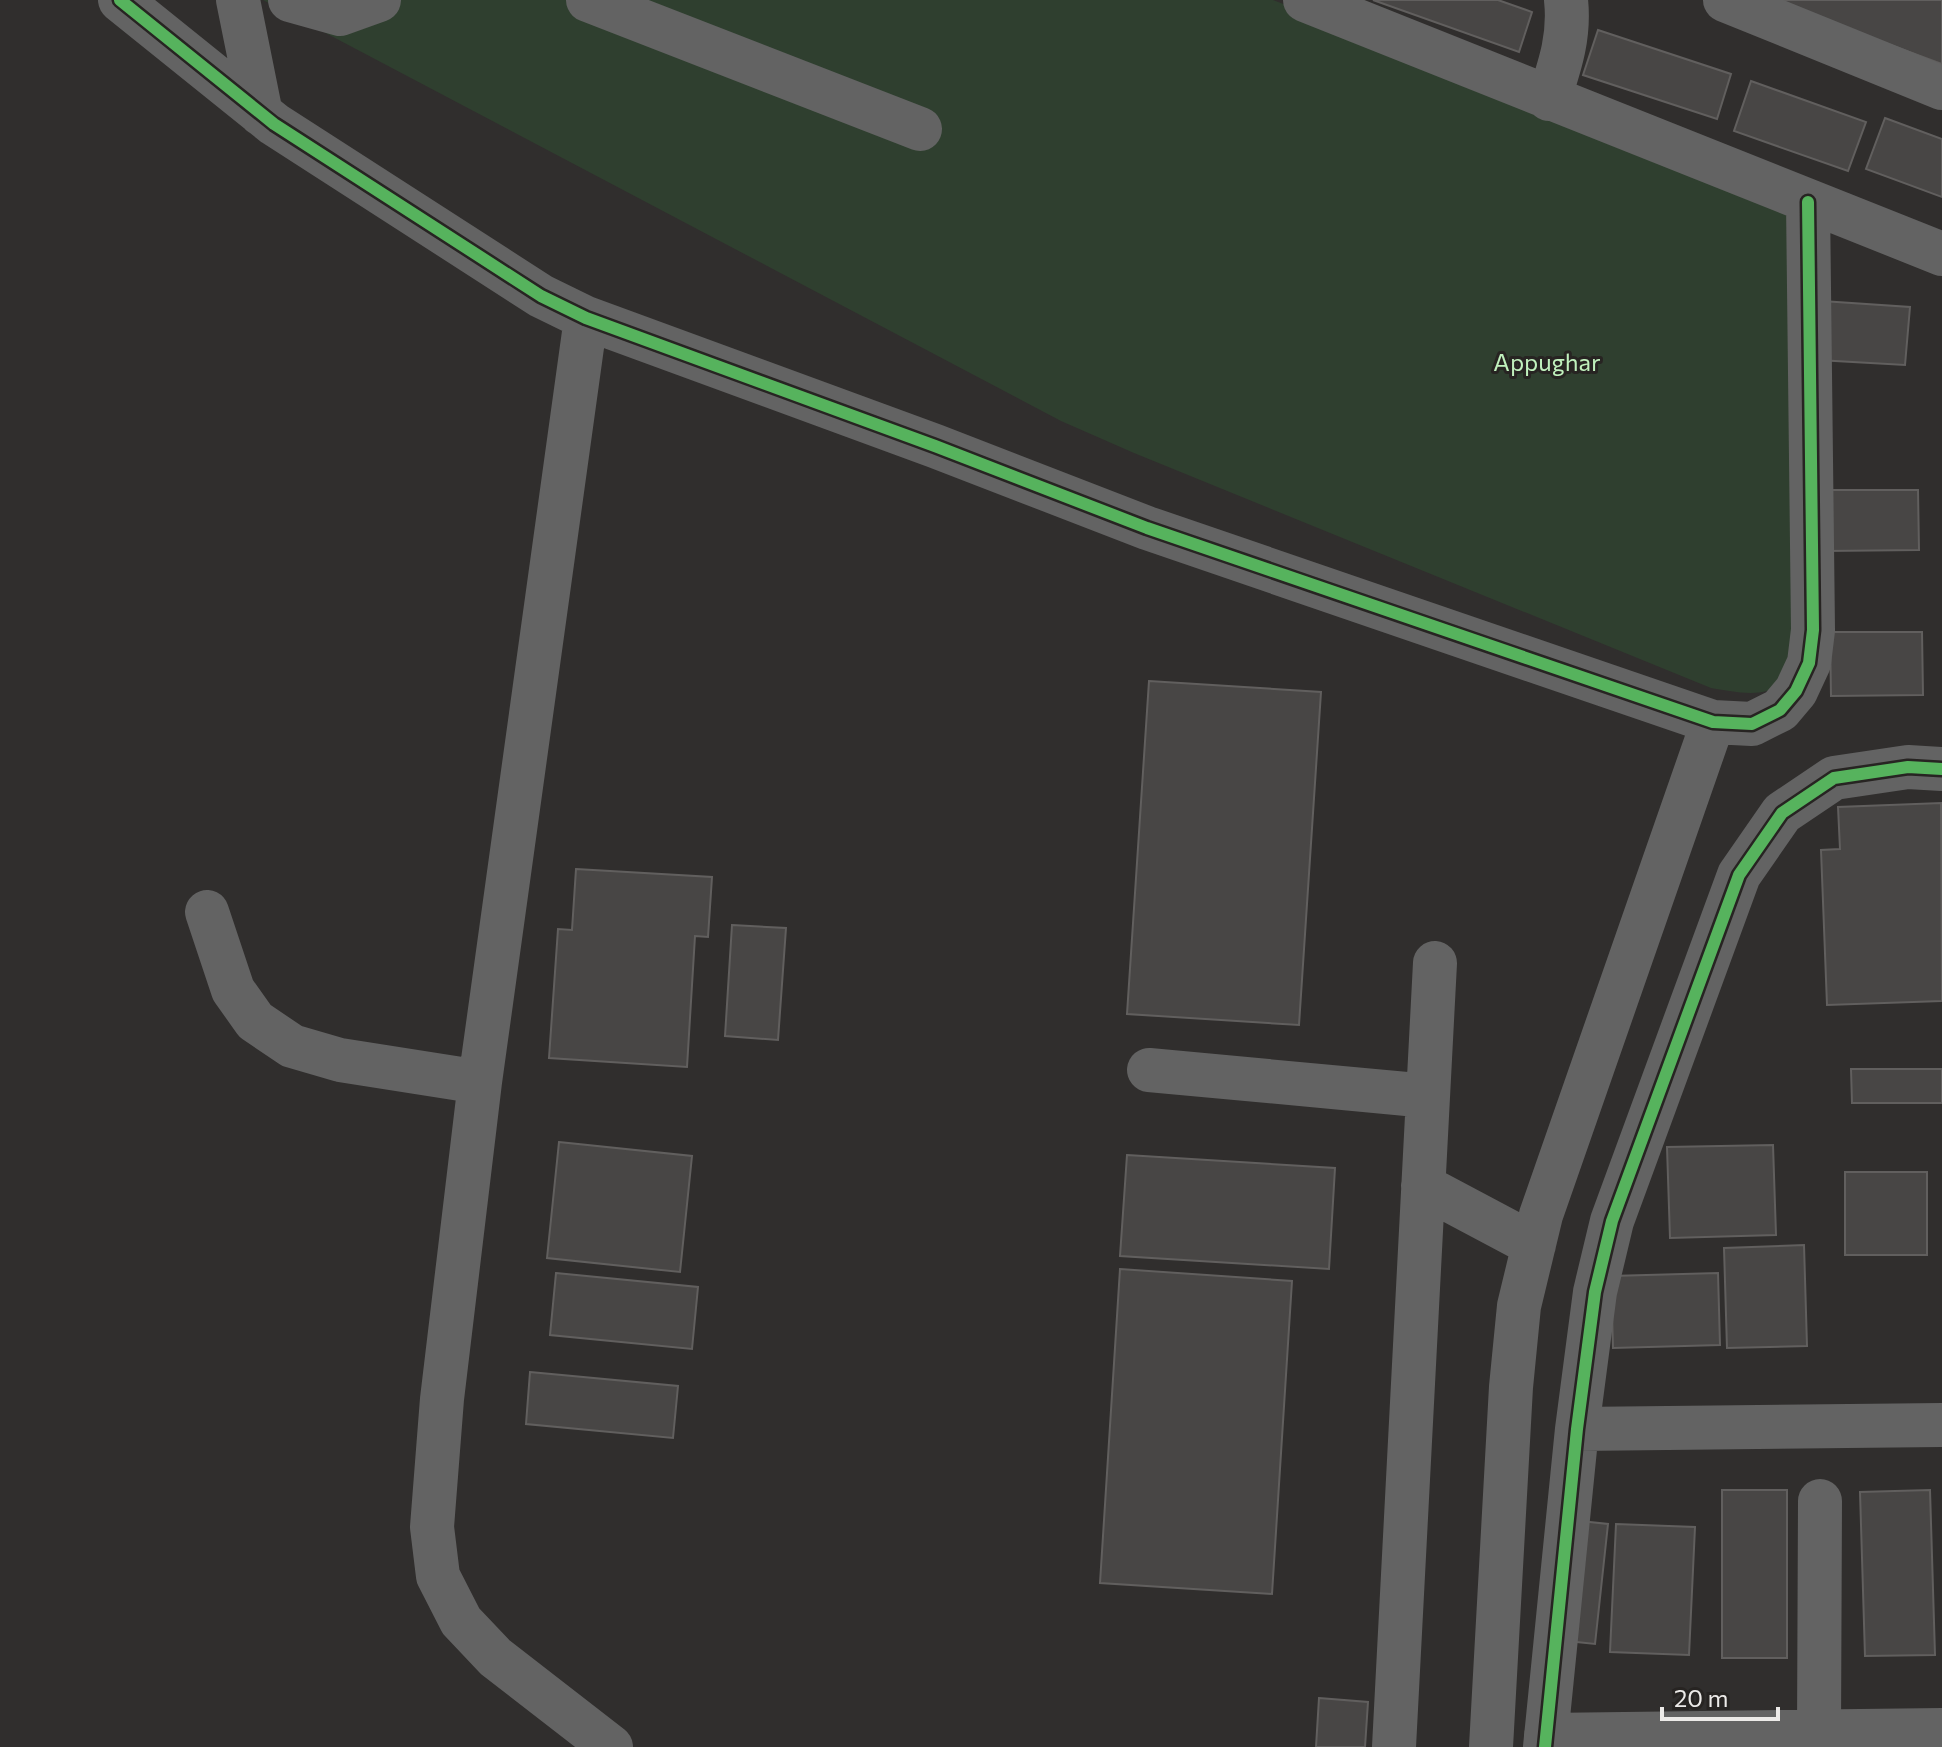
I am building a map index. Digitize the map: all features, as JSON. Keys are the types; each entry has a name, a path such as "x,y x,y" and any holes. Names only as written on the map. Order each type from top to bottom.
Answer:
{"street":[{"path":"120,0 261,114 541,296 586,318 935,446 1147,528 1713,722 1752,724 1780,710 1796,691 1809,663 1813,630 1808,202"},
{"path":"238,0 261,114"},
{"path":"290,0 340,14 379,0"},
{"path":"588,0 920,129"},
{"path":"1549,99 1567,35 1566,0"},
{"path":"1725,0 1942,88"},
{"path":"1329,4 1549,99 1942,254"},
{"path":"586,318 480,1082 442,1399 432,1527 438,1576 461,1621 495,1657 611,1747"},
{"path":"1491,1747 1511,1387 1519,1306 1541,1215 1713,722"},
{"path":"1942,769 1908,767 1834,778 1782,813 1739,875 1612,1221 1595,1292 1577,1429 1545,1741 1942,1730"},
{"path":"207,912 233,990 255,1021 292,1046 340,1060 480,1082"},
{"path":"1394,1747 1435,963"},
{"path":"1149,1070 1428,1096"},
{"path":"1423,1186 1534,1245"},
{"path":"1577,1429 1942,1425"},
{"path":"1819,1732 1820,1501"}],"green space":[{"name":"Appughar","path":"263,0 1273,0 1790,201 1794,638 1784,677 1778,685 1761,692 1711,688 1061,421"}],"building":[{"path":"1373,0 1498,0 1532,12 1519,52"},
{"path":"1770,0 1942,0 1942,64"},
{"path":"1598,30 1731,74 1717,119 1583,75"},
{"path":"1751,81 1866,122 1848,171 1734,131"},
{"path":"1885,118 1942,139 1942,197 1866,169"},
{"path":"1822,301 1910,307 1905,365 1818,360"},
{"path":"1825,490 1918,490 1919,550 1825,551"},
{"path":"1830,632 1922,632 1923,695 1831,696"},
{"path":"1149,681 1321,692 1299,1025 1127,1014"},
{"path":"1941,803 1942,1001 1827,1005 1821,850 1840,849 1838,807"},
{"path":"576,869 712,877 708,937 695,936 687,1067 549,1058 558,929 572,930"},
{"path":"732,925 786,928 778,1040 725,1036"},
{"path":"1851,1069 1942,1069 1942,1103 1852,1103"},
{"path":"559,1142 692,1156 680,1272 547,1258"},
{"path":"1773,1145 1776,1235 1670,1238 1667,1147"},
{"path":"1127,1155 1335,1168 1329,1269 1120,1256"},
{"path":"1845,1172 1927,1172 1927,1255 1845,1255"},
{"path":"1804,1245 1807,1346 1727,1348 1724,1248"},
{"path":"1120,1269 1292,1281 1272,1594 1100,1583"},
{"path":"556,1273 698,1287 692,1349 550,1335"},
{"path":"1718,1273 1720,1345 1613,1348 1611,1276"},
{"path":"530,1372 678,1386 673,1438 526,1424"},
{"path":"1722,1490 1787,1490 1787,1658 1722,1658"},
{"path":"1930,1490 1935,1655 1865,1656 1860,1492"},
{"path":"1571,1520 1608,1524 1595,1644 1558,1640"},
{"path":"1616,1524 1695,1527 1689,1655 1610,1652"},
{"path":"1319,1698 1368,1702 1365,1747 1316,1747"}],"cycle path":[{"path":"120,0 274,124 541,296 586,318 935,446 1147,528 1713,722 1752,724 1780,710 1796,691 1809,663 1813,630 1808,202"},
{"path":"1545,1747 1577,1429 1595,1292 1612,1221 1739,875 1782,813 1834,778 1908,767 1942,769"}]}
